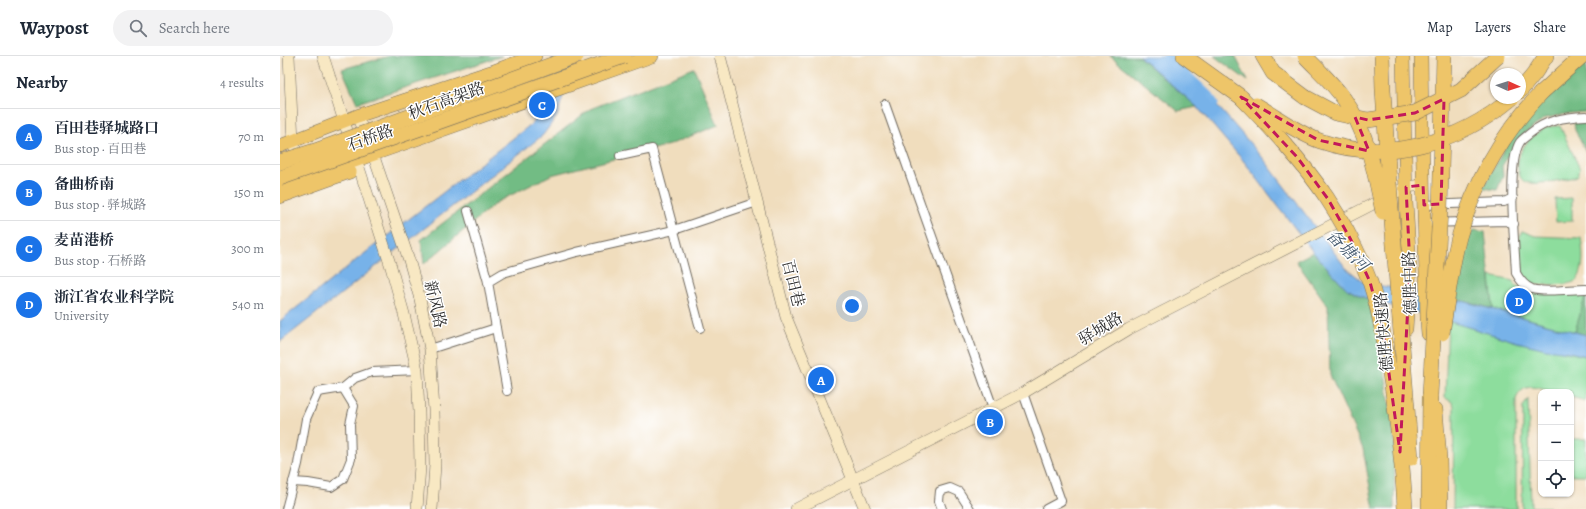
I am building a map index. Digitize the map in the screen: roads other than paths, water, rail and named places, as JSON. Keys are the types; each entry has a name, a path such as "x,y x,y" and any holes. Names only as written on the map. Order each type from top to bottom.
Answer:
{"highway":[{"name":"秋石高架路","path":"280,162 315,151 576,56"},
{"name":"秋石高架路","path":"280,178 624,56"},
{"path":"1184,56 1241,97 1302,132 1318,140 1354,150 1396,150 1415,147 1454,135 1486,117 1504,104"},
{"path":"1262,56 1273,73 1305,97 1335,113 1368,120 1415,113 1461,90 1498,56"},
{"path":"1305,56 1334,86 1345,100 1365,138 1403,288"},
{"name":"德胜快速路","path":"1382,56 1387,160 1403,288 1413,509"},
{"path":"1429,509 1430,395 1440,210 1444,56"},
{"path":"1526,84 1546,56"},
{"path":"1541,94 1567,56"},
{"path":"1430,395 1459,238 1479,183 1511,128 1541,94 1582,56"},
{"path":"1241,97 1297,157 1328,199 1351,240 1370,282 1383,331 1397,420 1405,509"}],"main road":[{"name":"石桥路","path":"280,146 357,116 535,56"},
{"name":"石桥路","path":"280,187 304,178 358,165 568,88 601,73 652,56"},
{"name":"德胜中路","path":"1400,509 1401,409 1408,304 1403,288 1410,267 1406,187 1403,56"},
{"name":"德胜中路","path":"1421,56 1423,185 1427,294 1426,313 1440,458 1441,509"},
{"path":"280,197 358,165"}],"street":[{"path":"289,56 293,142 304,178"},
{"name":"新风路","path":"324,56 389,262 404,314 417,370 420,458 417,509"},
{"name":"百田巷","path":"720,56 786,317 865,509"},
{"path":"885,104 993,408"},
{"name":"新风路","path":"357,116 374,158 406,249 420,299 430,349 434,410 435,465 432,509"},
{"path":"1586,116 1570,117 1548,122 1532,132 1520,142 1515,152 1513,164 1516,273 1520,281 1532,289 1586,289"},
{"path":"620,156 652,149 700,328"},
{"name":"驿城路","path":"796,509 1023,393 1129,329 1406,187 1423,185"},
{"path":"1424,205 1504,202 1513,198"},
{"path":"488,282 503,273 577,252 674,230 757,202"},
{"path":"468,211 488,282 507,391"},
{"path":"1424,223 1506,221 1514,224"},
{"path":"430,349 496,328"},
{"path":"286,509 306,419 318,392 343,388 355,378 372,372 417,370"},
{"path":"293,482 308,483 331,488 343,478 351,459 350,424 354,406 343,388"},
{"path":"1023,393 1062,505 1046,509"},
{"path":"942,509 939,501 940,492 950,488 959,492 970,509"}],"water":[{"path":"554,56 575,56 557,116 543,135 280,342 280,321 534,122"},
{"path":"1139,56 1167,56 1209,96 1263,158 1346,268 1365,283 1452,298 1586,335 1586,356 1517,342 1448,321 1369,300 1347,289 1313,252 1246,164 1197,107"}],"waterway":[{"name":"备塘河","path":"1167,56 1209,96 1214,103"}],"place":[{"name":"麦苗港桥","path":"542,105"},
{"name":"浙江省农业科学院","path":"1519,301"},
{"name":"百田巷驿城路口","path":"821,380"},
{"name":"备曲桥南","path":"990,422"}]}
